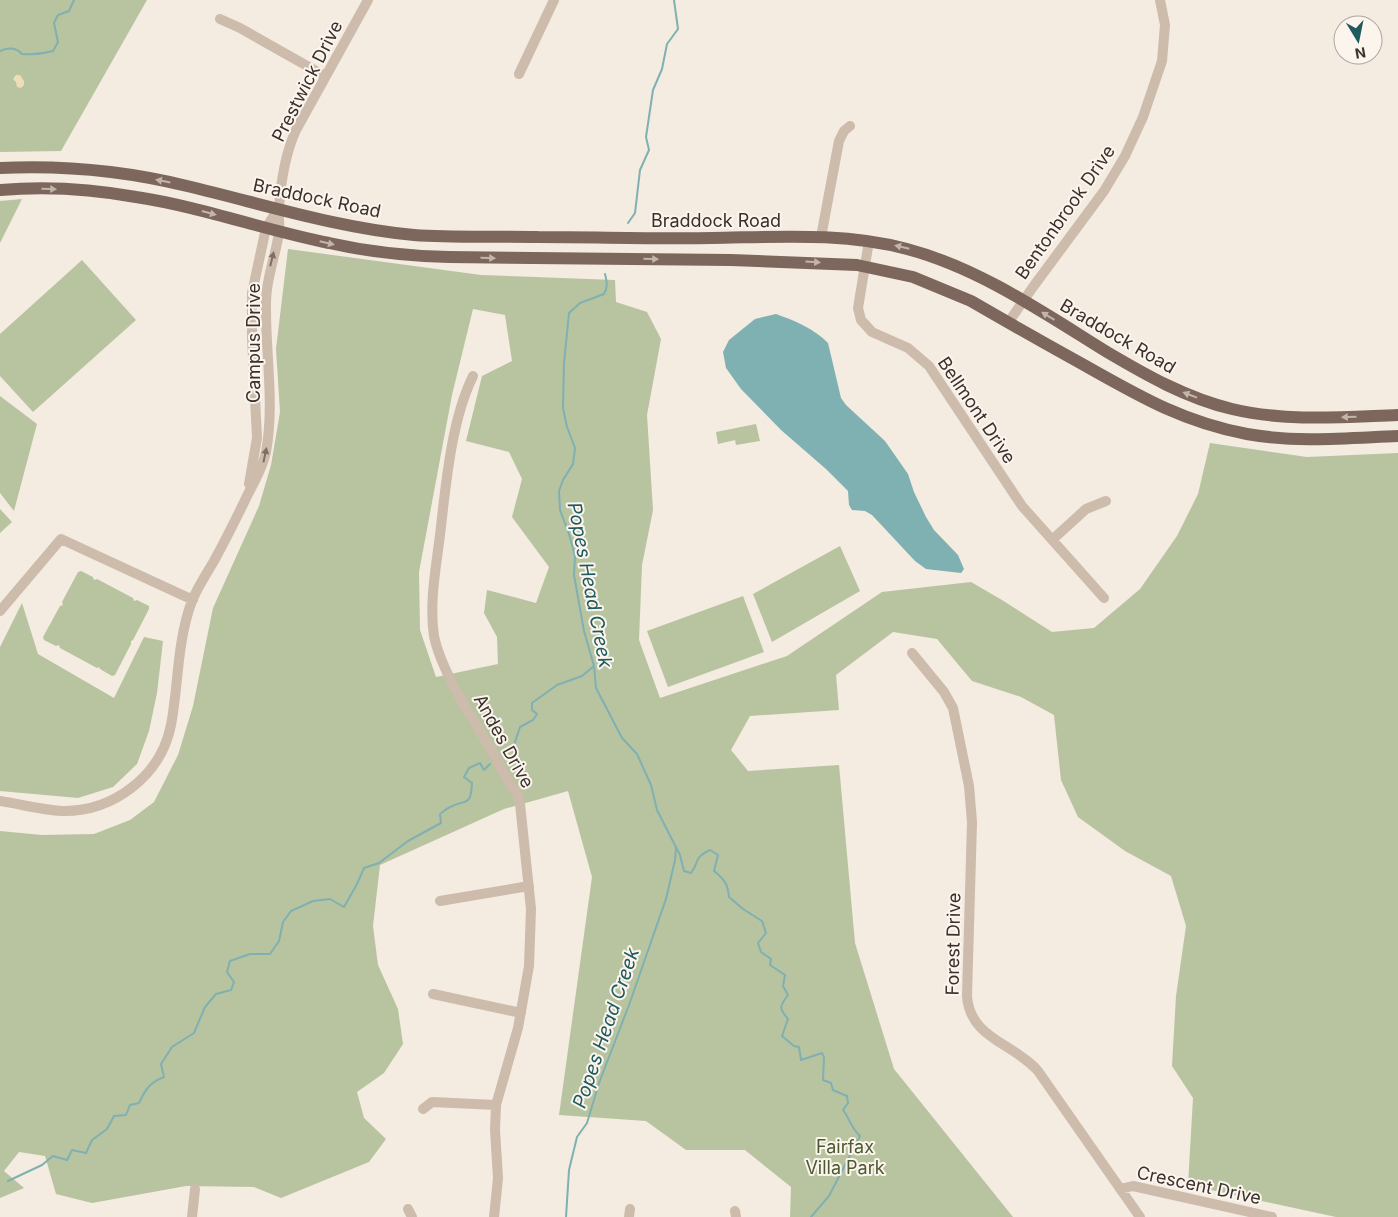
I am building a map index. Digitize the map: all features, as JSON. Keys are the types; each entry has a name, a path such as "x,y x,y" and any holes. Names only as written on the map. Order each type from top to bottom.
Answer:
{"main road":[{"name":"Braddock Road","path":"0,168 58,167 105,171 185,185 356,228 418,235 688,238 821,237 868,241 905,248 946,262 976,276 1024,301 1152,378 1172,388 1210,402 1246,412 1300,418 1398,415"},
{"path":"0,190 52,189 108,192 193,209 328,244 367,251 422,256 795,261 864,266 899,273 928,282 972,301 1152,403 1200,422 1239,432 1274,438 1319,439 1398,436"}],"street":[{"name":"Prestwick Drive","path":"278,209 290,145 368,0"},
{"path":"519,74 554,0"},
{"name":"Bentonbrook Drive","path":"1008,323 1104,191 1121,163 1143,117 1158,76 1164,50 1165,25 1160,0"},
{"path":"220,19 326,76"},
{"path":"821,237 839,140 850,126"},
{"name":"Campus Drive","path":"246,500 256,438 251,320 252,293 266,228 278,209"},
{"name":"Campus Drive","path":"0,801 61,811 90,808 127,792 146,775 161,753 171,726 185,623 193,600 263,465 268,437 270,406 266,299 269,274 280,231 278,209"},
{"name":"Bellmont Drive","path":"868,241 858,308 864,326 872,332 908,348 929,366 1022,506 1104,598"},
{"name":"Andes Drive","path":"473,376 466,391 456,424 433,591 433,624 436,645 443,664 469,713 517,793 520,804 529,886 531,934 529,966 518,1028 496,1105 495,1130 498,1178 494,1217"},
{"path":"1052,540 1086,509 1106,501"},
{"path":"0,611 61,539 193,600"},
{"name":"Forest Drive","path":"912,653 944,692 953,708 969,786 972,822 968,996 970,1012 986,1034 1020,1055 1034,1067 1140,1217"},
{"path":"440,901 529,886"},
{"path":"433,994 521,1013"},
{"path":"423,1109 432,1102 496,1105"},
{"name":"Crescent Drive","path":"1120,1189 1133,1186 1272,1217"},
{"path":"192,1217 196,1189"}],"green space":[{"path":"0,0 147,0 61,151 0,152"},
{"path":"22,199 0,243 0,201"},
{"name":"Fairfax Villa Park","path":"288,249 481,275 615,280 616,302 647,312 661,339 647,415 653,510 642,565 639,640 660,698 787,656 882,592 971,582 1052,632 1094,628 1140,589 1177,536 1198,494 1210,443 1307,457 1398,453 1398,1217 1336,1217 1188,1185 1193,1098 1172,1066 1176,996 1186,926 1171,876 1125,851 1078,817 1061,780 1054,715 1021,697 972,681 937,639 893,632 836,675 839,710 750,716 731,750 748,771 839,765 855,943 894,1069 1013,1217 790,1217 791,1187 745,1150 686,1150 646,1121 559,1115 592,877 568,791 504,809 380,865 373,926 378,965 398,1009 403,1044 384,1073 357,1092 364,1118 386,1139 369,1162 281,1198 254,1187 186,1186 92,1203 56,1194 45,1156 19,1152 4,1171 24,1188 0,1198 0,831 42,835 94,834 130,820 154,802 178,755 193,706 213,608 259,506 271,465 280,412 276,349","holes":["473,309 505,315 512,361 482,376 466,441 509,452 522,479 512,517 549,567 536,603 487,590 484,613 497,637 498,664 436,677 420,630 419,572 452,395"]},
{"path":"82,260 136,320 33,412 0,376 0,334"},
{"path":"0,396 37,424 14,511 0,493"},
{"path":"756,424 760,441 736,445 735,440 718,444 716,432"},
{"path":"0,509 12,522 0,533"},
{"path":"840,546 860,591 772,642 753,594"},
{"path":"81,571 93,577 94,580 97,579 133,598 134,601 137,600 149,606 115,675 112,676 99,667 97,668 60,648 59,645 56,646 44,640 43,637 60,606 63,605 62,602 78,572"},
{"path":"743,596 764,652 668,687 647,631"},
{"path":"22,603 38,654 114,698 144,637 163,641 157,693 149,731 137,764 113,787 78,798 0,791 0,647"}],"sand":[{"path":"16,75 20,75 24,81 24,85 21,88 17,87 13,79"}],"water":[{"path":"776,314 810,329 828,343 841,398 846,405 885,441 908,474 914,492 934,530 958,555 964,569 961,573 926,569 915,561 872,515 865,511 852,510 849,505 848,491 781,430 741,389 726,368 723,352 729,340 755,319"}],"waterway":[{"path":"0,51 12,48 22,54 41,54 53,51 58,42 54,23 58,15 69,11 74,0"},
{"name":"Popes Head Creek","path":"628,223 635,213 640,170 649,150 646,137 653,90 662,69 667,44 678,29 674,0"},
{"name":"Popes Head Creek","path":"605,274 607,284 604,294 580,303 569,313 564,363 563,408 567,427 575,448 573,464 563,480 559,491 560,510 575,556 574,575 584,631 594,666 596,688 622,738 637,754 651,785 657,810 680,855 684,871 691,873 699,858 710,850 718,855 714,871 725,882 729,897 762,921 766,933 758,943 761,952 771,959 770,965 785,975 783,986 788,995 781,1007 788,1019 782,1036 794,1046 799,1047 801,1060 822,1053 824,1057 823,1080 831,1083 833,1090 847,1096 848,1103 843,1110 860,1136 829,1196 811,1217"},
{"path":"503,755 513,748 520,727 533,720 537,714 532,710 532,703 557,685 582,676 594,666"},
{"path":"8,1181 42,1165 53,1156 67,1160 72,1150 86,1153 92,1140 107,1129 114,1116 126,1115 130,1105 139,1103 148,1087 164,1077 161,1064 172,1047 194,1033 205,1007 216,994 231,990 234,982 227,972 230,961 250,954 270,954 279,941 283,922 291,911 313,901 330,899 344,907 364,868 379,863 408,841 441,823 440,814 450,807 469,799 472,783 464,777 469,768 480,763 484,770 490,764"},
{"name":"Popes Head Creek","path":"566,1217 569,1170 577,1137 587,1123 599,1083 629,1005 666,899 676,848"}]}
